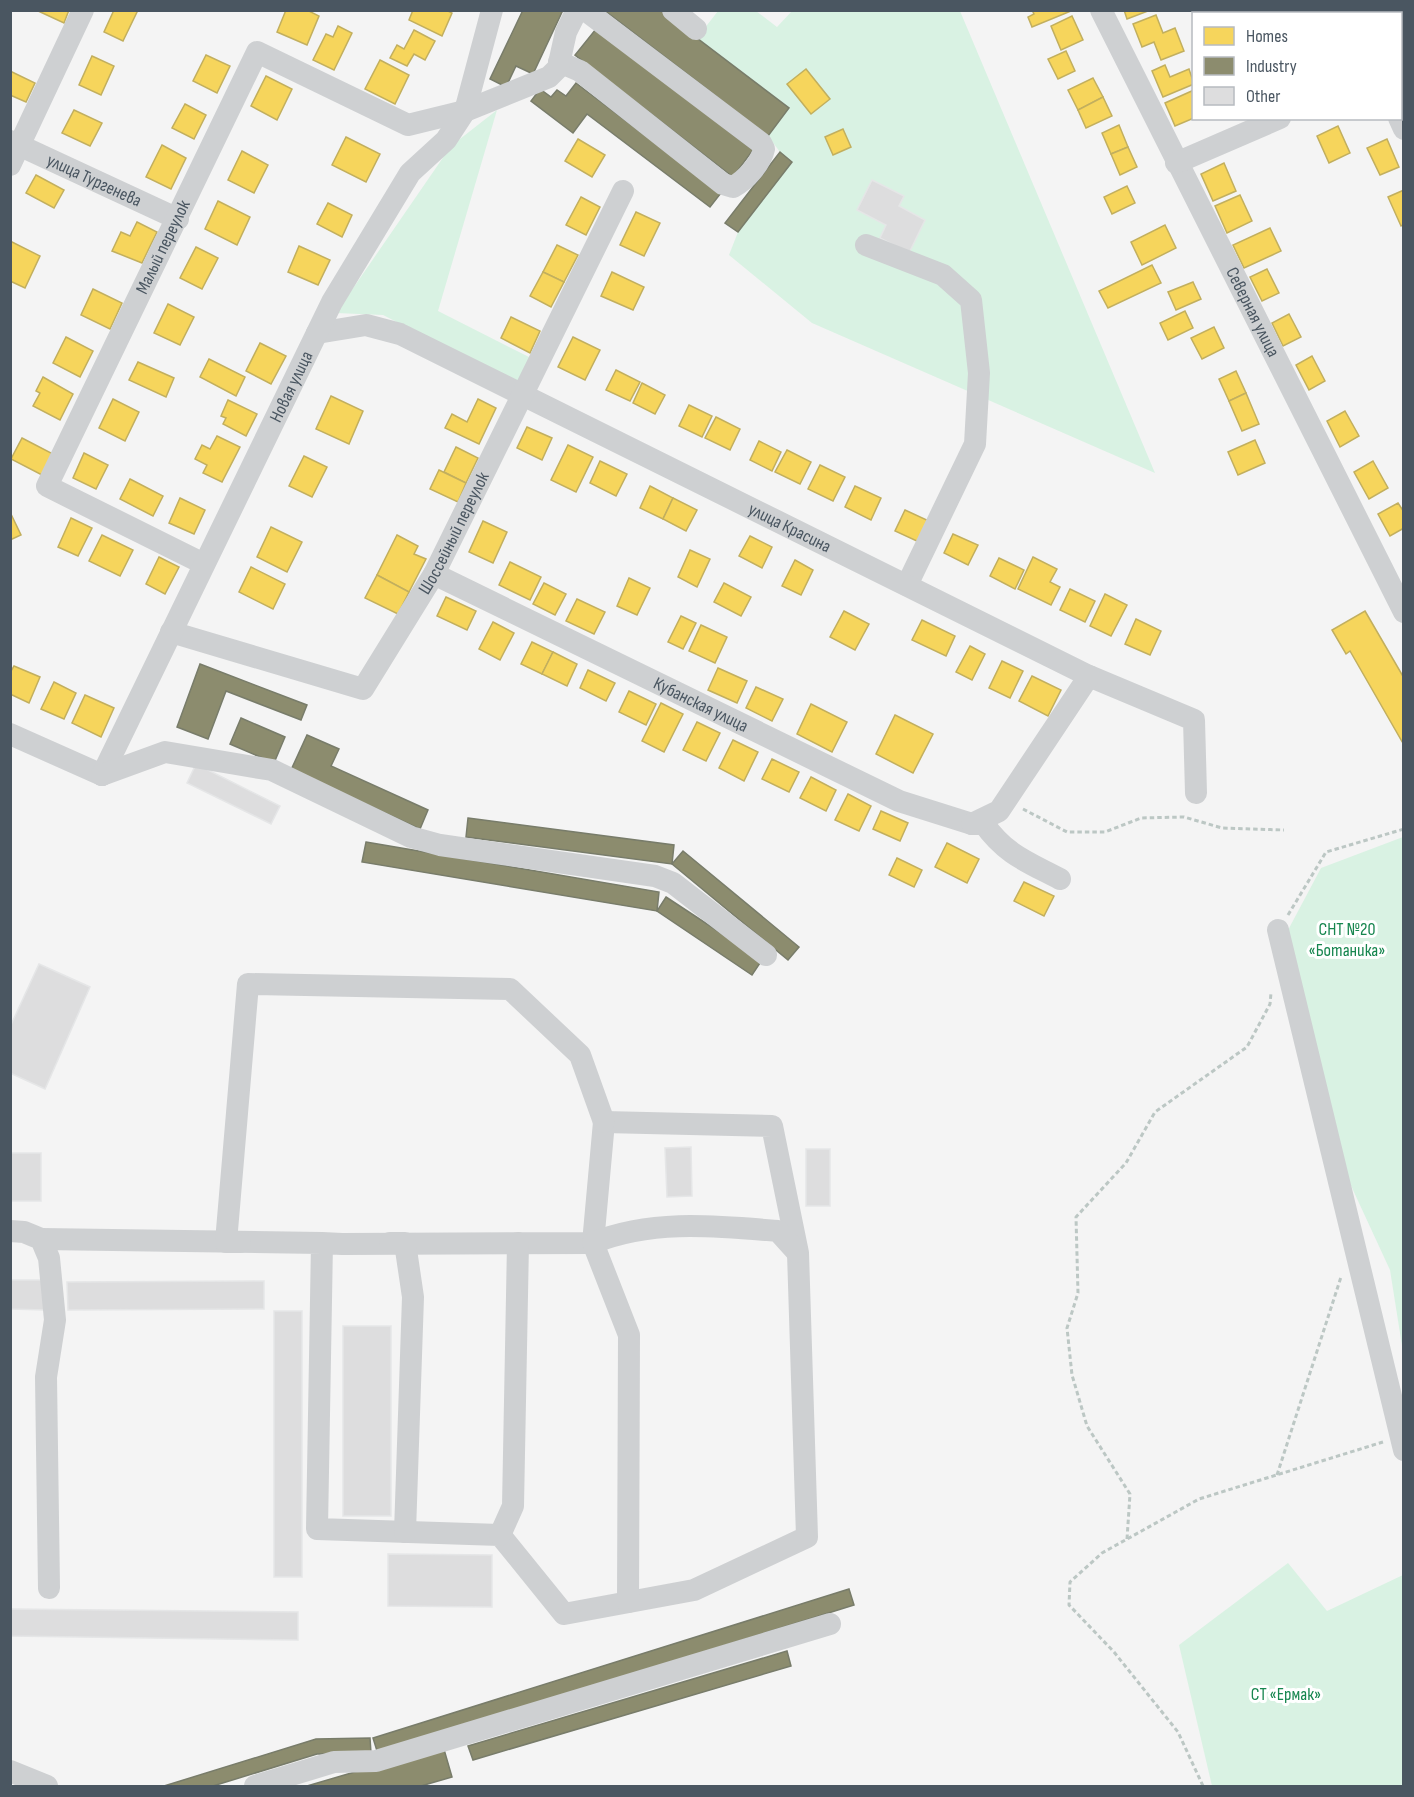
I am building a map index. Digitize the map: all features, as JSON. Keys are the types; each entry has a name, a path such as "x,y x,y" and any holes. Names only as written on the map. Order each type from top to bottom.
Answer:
{"street":[{"path":"14,150 83,10"},
{"name":"Новая улица","path":"102,775 332,302 410,173 446,140 465,111 492,10"},
{"path":"465,111 549,77 558,68 566,32 577,10"},
{"path":"559,62 580,71 723,184 733,187 740,183 762,157 764,149 760,143 585,10"},
{"path":"673,10 696,29"},
{"name":"Северная улица","path":"1101,10 1176,163 1402,603"},
{"name":"Малый переулок","path":"204,564 47,486 257,52 408,124 465,111"},
{"path":"1176,163 1275,120"},
{"name":"улица Тургенева","path":"14,150 178,219"},
{"name":"Шоссейный переулок","path":"171,632 363,689 434,574 623,192"},
{"path":"866,245 943,275 971,300 979,373 975,444 907,585"},
{"name":"улица Красина","path":"317,333 366,325 400,334 1089,675 1194,720 1196,793"},
{"name":"Кубанская улица","path":"434,574 899,801 972,824 984,824 996,841 1016,858 1060,879"},
{"path":"972,824 999,811 1089,675"},
{"path":"10,734 102,775 165,752 272,770 411,837 440,845 656,876 673,883 766,955"},
{"path":"1278,930 1402,1443"},
{"path":"226,1242 248,984 510,990 579,1055 604,1122 593,1243 630,1335 628,1602"},
{"path":"322,1243 317,1529 500,1535 564,1614 693,1590 807,1537 798,1253 772,1126 604,1122"},
{"path":"10,1231 24,1232 40,1239 405,1244 593,1243 621,1232 702,1225 778,1231 798,1253"},
{"path":"40,1239 49,1258 55,1320 46,1377 49,1588"},
{"path":"226,1242 405,1244"},
{"path":"500,1535 513,1506 518,1243"},
{"path":"405,1244 413,1297 405,1532"},
{"path":"255,1786 334,1762 376,1761 830,1623"},
{"path":"10,1771 47,1786"}],"path":[{"path":"1006,800 1067,832 1105,832 1141,818 1184,817 1222,828 1284,830"},
{"path":"1278,930 1326,852 1404,829"},
{"path":"1126,1539 1130,1494 1087,1426 1072,1375 1067,1328 1078,1293 1076,1217 1126,1163 1155,1112 1247,1047 1270,1004 1273,983"},
{"path":"1277,1475 1342,1274"},
{"path":"1203,1786 1178,1732 1114,1652 1069,1605 1070,1582 1102,1553 1199,1499 1277,1475 1402,1443"}],"green space":[{"path":"718,11 756,11 777,27 792,11 960,11 1155,473 812,323 729,255 738,232 792,162 780,152 768,136 789,108 697,38"},
{"path":"497,110 438,311 531,358 517,383 383,315 336,313 451,146"},
{"name":"СНТ №20 «Ботаника»","path":"1403,837 1403,1352 1390,1270 1347,1177 1287,932 1321,868"},
{"name":"СТ «Ермак»","path":"1288,1563 1327,1611 1403,1575 1403,1786 1212,1786 1179,1645"}],"building: Homes":[{"path":"36,10 69,10 64,23"},
{"path":"114,10 138,10 123,41 104,32"},
{"path":"286,10 307,10 319,16 307,45 277,32"},
{"path":"413,10 446,10 452,13 442,36 409,20"},
{"path":"1032,10 1071,11 1032,27 1028,17 1034,14"},
{"path":"1124,10 1148,10 1148,11 1127,19"},
{"path":"1156,15 1163,33 1175,28 1184,51 1161,60 1154,42 1142,47 1133,24"},
{"path":"1072,16 1083,40 1061,50 1051,26"},
{"path":"338,26 352,33 334,70 313,60 326,34 333,37"},
{"path":"414,30 435,41 425,60 414,54 407,66 390,58 397,45 404,49"},
{"path":"1066,51 1075,71 1058,79 1048,59"},
{"path":"206,55 230,66 217,93 193,81"},
{"path":"92,56 114,66 101,95 79,85"},
{"path":"380,60 409,75 395,104 365,89"},
{"path":"1165,65 1170,77 1189,69 1192,85 1163,97 1152,71"},
{"path":"806,69 830,99 811,114 787,84"},
{"path":"10,71 35,83 26,102 10,95"},
{"path":"266,76 292,89 277,120 251,106"},
{"path":"1093,78 1103,97 1078,110 1068,90"},
{"path":"1192,91 1192,119 1175,126 1165,103"},
{"path":"1103,97 1112,116 1086,128 1078,110"},
{"path":"185,104 206,115 194,139 172,128"},
{"path":"74,110 102,123 90,146 62,133"},
{"path":"1119,125 1128,147 1111,154 1102,133"},
{"path":"1338,126 1350,153 1329,163 1317,136"},
{"path":"843,129 851,147 833,155 825,137"},
{"path":"346,137 380,154 366,182 332,165"},
{"path":"578,139 605,155 592,177 565,161"},
{"path":"1387,139 1399,167 1380,175 1367,148"},
{"path":"162,145 186,158 171,189 146,177"},
{"path":"1128,147 1137,167 1120,175 1111,154"},
{"path":"242,151 268,165 254,193 228,180"},
{"path":"1224,163 1236,191 1213,201 1201,174"},
{"path":"36,175 64,190 54,208 26,193"},
{"path":"1127,186 1135,203 1112,214 1104,197"},
{"path":"1404,190 1404,224 1401,226 1388,197"},
{"path":"1240,195 1252,221 1227,233 1215,206"},
{"path":"581,197 600,207 586,235 566,225"},
{"path":"218,201 250,217 237,245 205,229"},
{"path":"328,203 352,215 342,237 317,224"},
{"path":"636,212 660,223 644,256 620,245"},
{"path":"137,222 157,232 142,263 112,251 121,232 130,236"},
{"path":"1165,225 1176,248 1142,265 1131,242"},
{"path":"1270,228 1281,251 1244,268 1233,245"},
{"path":"10,241 40,256 25,288 10,281"},
{"path":"557,245 578,255 564,282 543,272"},
{"path":"299,246 330,260 318,285 288,272"},
{"path":"196,247 218,258 202,289 180,278"},
{"path":"1152,265 1161,283 1108,308 1099,291"},
{"path":"1267,269 1279,293 1262,301 1250,277"},
{"path":"543,272 564,282 551,307 530,296"},
{"path":"612,272 644,287 633,310 601,296"},
{"path":"1193,282 1201,299 1176,310 1168,292"},
{"path":"93,289 122,303 110,329 81,315"},
{"path":"168,304 194,317 180,345 154,333"},
{"path":"1185,311 1193,328 1168,340 1160,323"},
{"path":"1289,314 1301,337 1283,346 1272,323"},
{"path":"511,317 540,331 530,353 501,338"},
{"path":"1214,327 1224,348 1202,359 1191,338"},
{"path":"66,337 93,351 80,377 53,363"},
{"path":"573,337 600,350 585,380 558,367"},
{"path":"260,343 286,356 271,384 246,371"},
{"path":"1312,356 1325,381 1309,390 1296,365"},
{"path":"209,359 245,377 236,396 200,377"},
{"path":"138,362 174,378 166,397 129,380"},
{"path":"616,370 640,382 630,401 606,390"},
{"path":"1236,371 1246,393 1229,401 1219,379"},
{"path":"43,377 73,394 60,420 33,406 40,393 36,391"},
{"path":"642,383 665,395 655,414 633,403"},
{"path":"1246,393 1259,424 1242,431 1229,401"},
{"path":"331,396 363,411 349,444 316,429"},
{"path":"113,399 139,412 125,441 99,428"},
{"path":"478,399 496,408 479,444 445,428 452,414 467,422"},
{"path":"228,400 257,414 246,436 223,424 226,418 221,416"},
{"path":"689,405 712,416 702,437 679,426"},
{"path":"1345,411 1359,436 1340,447 1327,421"},
{"path":"716,417 740,429 730,450 705,438"},
{"path":"527,427 552,438 542,460 517,448"},
{"path":"217,436 240,447 222,482 203,473 207,465 195,459 202,445 210,449"},
{"path":"22,438 53,454 42,475 11,459"},
{"path":"1255,440 1265,463 1238,475 1228,452"},
{"path":"759,441 781,452 772,471 750,460"},
{"path":"568,445 593,457 576,492 551,480"},
{"path":"456,447 478,458 466,483 444,472"},
{"path":"787,450 811,462 800,484 775,472"},
{"path":"84,453 108,465 96,489 73,478"},
{"path":"304,456 327,467 312,497 289,486"},
{"path":"600,461 627,474 616,496 590,483"},
{"path":"1373,461 1388,488 1369,499 1354,472"},
{"path":"820,465 845,477 833,501 808,489"},
{"path":"439,470 466,483 458,502 430,489"},
{"path":"130,479 163,496 153,516 120,499"},
{"path":"650,486 673,498 663,519 640,508"},
{"path":"855,486 881,498 871,520 845,507"},
{"path":"180,498 205,510 194,534 169,523"},
{"path":"673,498 697,510 686,531 663,519"},
{"path":"1398,503 1404,512 1404,528 1390,536 1378,514"},
{"path":"905,510 929,521 919,542 895,531"},
{"path":"10,512 21,535 10,540"},
{"path":"71,518 92,528 78,556 58,547"},
{"path":"483,521 507,532 493,563 469,552"},
{"path":"271,527 302,542 287,572 257,557"},
{"path":"953,534 978,545 968,565 944,553"},
{"path":"102,535 133,550 120,576 89,561"},
{"path":"397,535 418,546 414,554 426,559 409,592 377,575"},
{"path":"750,536 772,547 762,568 739,556"},
{"path":"690,550 710,559 697,587 678,577"},
{"path":"159,557 179,567 165,594 146,584"},
{"path":"1033,557 1057,569 1050,582 1060,587 1051,605 1018,589"},
{"path":"999,558 1024,570 1015,589 990,576"},
{"path":"795,560 813,570 801,595 782,586"},
{"path":"510,562 541,577 530,600 499,585"},
{"path":"251,567 285,584 273,609 239,592"},
{"path":"377,575 409,592 398,614 365,598"},
{"path":"629,578 650,588 637,615 617,606"},
{"path":"544,583 566,594 555,615 533,604"},
{"path":"724,583 751,597 741,616 714,602"},
{"path":"1070,589 1095,601 1085,622 1060,610"},
{"path":"1105,594 1127,605 1111,636 1090,626"},
{"path":"446,597 476,611 467,630 437,616"},
{"path":"577,599 605,612 594,634 566,621"},
{"path":"844,611 869,624 855,650 830,637"},
{"path":"1365,611 1404,678 1404,745 1350,651 1346,654 1332,630"},
{"path":"681,616 696,623 683,649 668,642"},
{"path":"1136,619 1161,631 1150,655 1125,644"},
{"path":"922,620 955,636 946,656 912,640"},
{"path":"493,622 514,633 500,660 479,649"},
{"path":"701,625 727,637 715,663 689,651"},
{"path":"532,642 553,652 542,674 521,664"},
{"path":"970,646 985,654 972,680 956,672"},
{"path":"553,652 577,664 567,686 542,674"},
{"path":"1002,661 1023,671 1010,698 989,688"},
{"path":"14,666 40,677 29,703 10,694 10,673"},
{"path":"718,668 747,681 737,703 708,690"},
{"path":"588,670 615,683 606,701 580,688"},
{"path":"1032,676 1061,690 1048,716 1019,701"},
{"path":"54,682 76,693 64,719 41,709"},
{"path":"756,687 783,699 772,721 746,708"},
{"path":"629,691 656,704 646,725 619,712"},
{"path":"85,695 114,708 101,737 72,723"},
{"path":"661,703 683,714 664,752 642,741"},
{"path":"811,704 847,722 832,752 797,734"},
{"path":"895,715 933,734 913,773 876,754"},
{"path":"697,722 720,733 706,761 683,750"},
{"path":"733,740 758,752 744,781 719,768"},
{"path":"772,759 799,772 789,792 762,779"},
{"path":"811,777 836,790 826,811 800,798"},
{"path":"848,794 871,806 859,831 835,820"},
{"path":"881,811 908,823 900,841 873,829"},
{"path":"947,843 979,859 967,883 935,867"},
{"path":"897,858 922,870 914,887 889,875"},
{"path":"1024,882 1054,896 1044,916 1014,901"}],"building: Industry":[{"path":"523,10 563,10 533,74 516,66 506,87 490,79"},
{"path":"604,10 660,10 789,108 768,136"},
{"path":"596,29 753,150 733,177 575,55"},
{"path":"576,83 721,193 710,207 587,114 573,133 531,101 540,89 551,97 557,90 566,96"},
{"path":"780,152 792,162 738,232 725,223"},
{"path":"200,664 307,705 301,720 226,691 208,739 177,727"},
{"path":"241,718 285,737 274,763 230,744"},
{"path":"307,735 339,749 331,766 428,810 420,829 291,770"},
{"path":"468,818 674,845 672,864 466,837"},
{"path":"366,842 659,892 657,911 362,862"},
{"path":"683,851 799,947 788,960 672,864"},
{"path":"666,897 762,960 752,975 657,911"},
{"path":"849,1589 854,1605 378,1754 373,1738"},
{"path":"787,1651 791,1666 473,1760 468,1746"},
{"path":"370,1738 371,1753 317,1754 213,1786 164,1786 316,1739"},
{"path":"443,1746 452,1777 421,1786 307,1786"}],"building: Other":[{"path":"872,180 904,196 899,206 925,220 909,253 880,238 886,225 857,210"},
{"path":"196,764 280,806 271,824 187,783"},
{"path":"39,964 90,987 45,1089 10,1073 10,1027"},
{"path":"691,1147 692,1196 667,1197 665,1148"},
{"path":"806,1149 830,1149 830,1206 806,1206"},
{"path":"10,1153 41,1153 41,1201 10,1201"},
{"path":"10,1280 45,1280 45,1310 10,1309"},
{"path":"264,1281 264,1309 68,1310 67,1282"},
{"path":"274,1311 302,1311 302,1577 274,1577"},
{"path":"343,1326 391,1326 391,1516 343,1516"},
{"path":"388,1554 492,1555 492,1607 388,1606"},
{"path":"10,1609 298,1612 298,1640 10,1636"}]}
